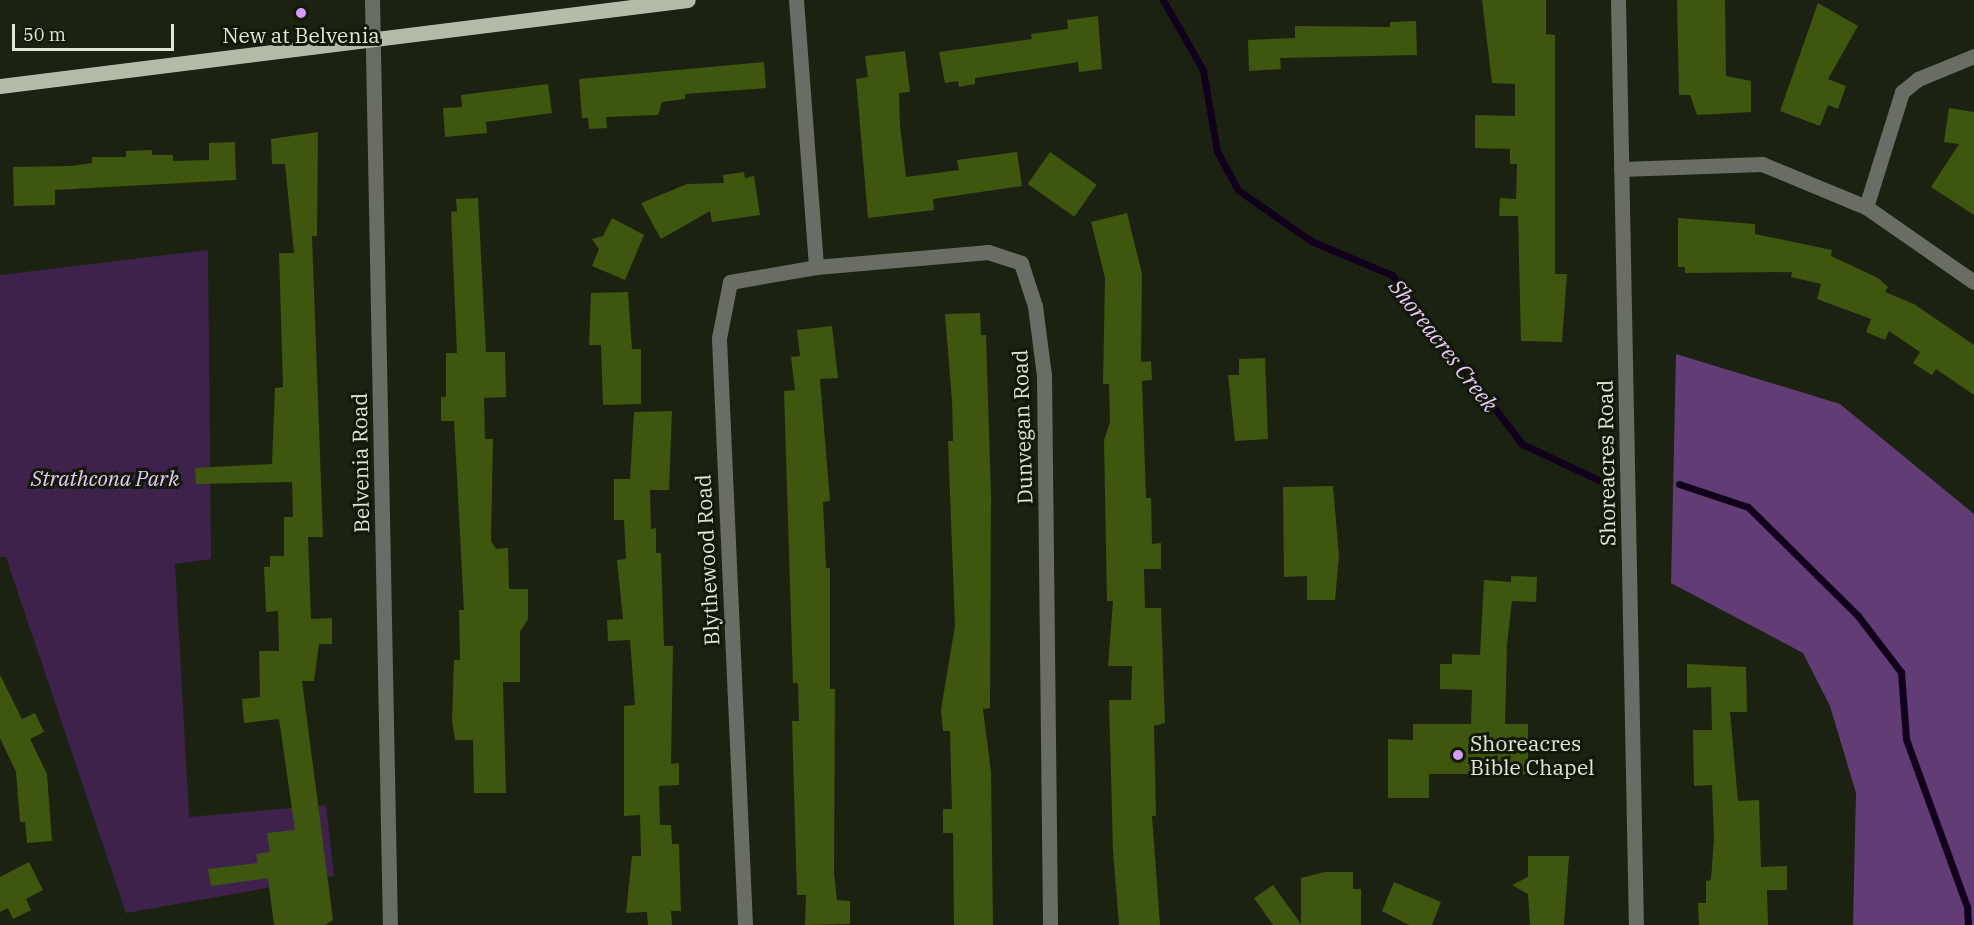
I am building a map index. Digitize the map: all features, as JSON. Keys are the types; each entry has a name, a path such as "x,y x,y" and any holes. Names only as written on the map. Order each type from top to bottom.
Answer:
{"main road":[{"path":"0,86 373,37 688,0"}],"street":[{"name":"Belvenia Road","path":"372,0 390,925"},
{"path":"796,0 816,267"},
{"name":"Shoreacres Road","path":"1618,0 1636,925"},
{"path":"1866,207 1902,92 1918,79 1974,56"},
{"path":"1621,169 1762,164 1866,207 1974,282"},
{"name":"Dunvegan Road","path":"816,267 988,252 1021,263 1035,306 1044,375 1050,925"},
{"name":"Blythewood Road","path":"745,925 718,338 730,282 816,267"}],"green space":[{"name":"Strathcona Park","path":"208,250 211,559 175,564 189,817 326,805 334,876 126,913 6,557 0,557 0,275"}],"shaded area":[{"path":"1676,354 1840,404 1974,514 1974,925 1853,925 1856,793 1830,706 1803,653 1671,583"}],"building":[{"path":"1482,0 1546,0 1546,34 1555,35 1555,274 1567,274 1562,342 1521,341 1518,216 1499,216 1500,198 1516,199 1517,164 1510,164 1510,149 1475,148 1475,115 1515,116 1515,84 1492,83"},
{"path":"1677,0 1725,0 1726,76 1751,81 1751,112 1697,115 1690,95 1679,95"},
{"path":"1818,3 1858,26 1828,79 1846,86 1838,109 1828,105 1820,126 1780,111"},
{"path":"1098,16 1102,69 1079,72 1078,62 975,78 975,84 959,87 958,81 945,83 939,52 1032,39 1031,34 1068,29 1067,20"},
{"path":"1416,21 1417,55 1280,58 1281,69 1249,71 1248,40 1295,38 1295,26 1390,27 1390,22"},
{"path":"905,51 910,92 899,93 906,177 959,170 957,160 1017,152 1022,186 933,199 934,210 868,218 856,79 868,77 865,56"},
{"path":"764,62 766,88 685,94 685,99 662,102 658,115 606,117 607,128 589,129 588,118 582,118 579,79"},
{"path":"548,84 552,113 486,122 487,133 445,137 443,108 462,107 461,95"},
{"path":"1949,108 1974,112 1974,215 1931,187 1959,144 1944,142"},
{"path":"318,132 317,236 312,236 323,537 308,537 311,619 332,618 332,644 319,644 314,681 302,681 333,920 325,925 274,925 268,878 211,886 208,869 258,863 256,854 270,852 267,833 295,830 279,719 244,723 242,699 260,697 259,651 279,651 278,611 266,612 264,567 270,567 270,556 284,556 284,517 293,517 292,482 196,484 195,468 272,464 275,388 283,387 279,253 294,253 285,164 272,164 271,139"},
{"path":"235,142 236,180 55,190 55,205 14,206 13,167 71,166 92,163 92,157 126,157 126,151 152,150 152,155 173,155 173,161 209,160 209,143"},
{"path":"1050,152 1097,185 1074,217 1028,184"},
{"path":"744,172 745,178 754,176 760,215 712,222 710,211 661,239 641,203 687,184 724,183 723,175"},
{"path":"478,198 486,352 505,352 506,397 484,398 485,439 493,439 491,541 496,549 508,548 509,589 528,589 528,619 520,632 520,682 503,682 506,793 474,793 473,740 455,740 452,720 454,660 460,660 459,610 464,610 454,421 441,421 441,397 446,397 446,353 457,353 451,212 457,211 456,199"},
{"path":"1127,213 1142,274 1141,362 1151,361 1152,380 1142,381 1146,498 1151,498 1152,544 1161,543 1161,569 1144,569 1145,608 1161,608 1165,723 1154,726 1156,816 1152,816 1160,925 1119,925 1113,851 1109,700 1131,700 1132,666 1108,666 1113,601 1107,601 1104,440 1110,422 1109,384 1103,384 1105,278 1091,222"},
{"path":"612,218 644,235 625,280 592,266 599,249 592,239 603,236"},
{"path":"1678,218 1755,224 1755,234 1832,250 1831,256 1878,278 1888,287 1885,292 1914,304 1974,345 1974,395 1936,369 1932,375 1913,363 1920,352 1889,331 1885,340 1866,332 1871,319 1817,299 1821,284 1791,277 1792,272 1685,273 1685,267 1678,267"},
{"path":"628,292 632,349 641,349 641,404 603,405 601,345 589,345 591,293"},
{"path":"980,313 981,335 986,335 991,495 990,708 983,709 991,772 993,925 954,925 953,833 943,833 943,809 952,809 950,731 943,731 941,709 955,626 948,441 953,441 952,401 945,314"},
{"path":"832,326 838,378 820,379 830,501 823,502 826,568 830,568 830,689 835,689 834,873 837,900 850,901 850,924 805,925 806,895 797,895 792,721 799,721 798,683 793,683 784,391 795,390 791,357 800,356 797,330"},
{"path":"1265,358 1268,439 1235,441 1228,375 1239,375 1239,359"},
{"path":"672,411 669,490 650,490 651,529 656,528 656,553 661,553 664,646 673,646 671,764 679,763 679,785 659,786 660,825 671,825 672,844 679,844 681,911 671,911 672,925 648,925 647,912 626,913 632,856 641,856 640,815 624,816 624,706 635,705 630,640 608,641 607,620 623,619 617,560 626,559 624,520 614,520 614,479 630,479 634,412"},
{"path":"1333,486 1339,556 1335,600 1307,600 1307,576 1284,577 1283,487"},
{"path":"1511,576 1537,577 1536,602 1512,601 1507,644 1505,724 1528,724 1528,774 1429,774 1429,798 1388,798 1388,739 1413,740 1413,724 1471,724 1472,690 1440,689 1440,664 1452,664 1452,654 1480,655 1484,580 1511,582"},
{"path":"1687,664 1746,667 1747,712 1730,712 1738,801 1759,800 1761,867 1787,866 1787,890 1767,890 1768,925 1699,925 1698,903 1706,903 1706,881 1711,880 1714,838 1712,785 1694,786 1693,730 1712,730 1711,687 1687,688"},
{"path":"0,675 22,719 35,713 44,732 30,739 47,774 52,841 27,843 25,822 20,822 16,772 0,738"},
{"path":"1528,856 1569,856 1564,925 1530,925 1528,894 1512,885 1528,877"},
{"path":"29,862 43,890 26,899 31,910 13,919 8,908 0,912 0,877"},
{"path":"1325,872 1353,872 1353,889 1361,889 1361,925 1273,925 1254,898 1273,885 1301,924 1301,878"},
{"path":"1394,882 1441,902 1432,925 1409,925 1382,911"}],"waterway":[{"name":"Shoreacres Creek","path":"1163,0 1203,70 1217,151 1238,190 1311,241 1392,275 1522,444 1605,483"},
{"name":"Shoreacres Creek","path":"1679,484 1748,507 1858,616 1901,672 1906,739 1967,907 1968,925"}],"place":[{"name":"New at Belvenia","path":"301,13"},
{"name":"Shoreacres Bible Chapel","path":"1458,755"}]}
